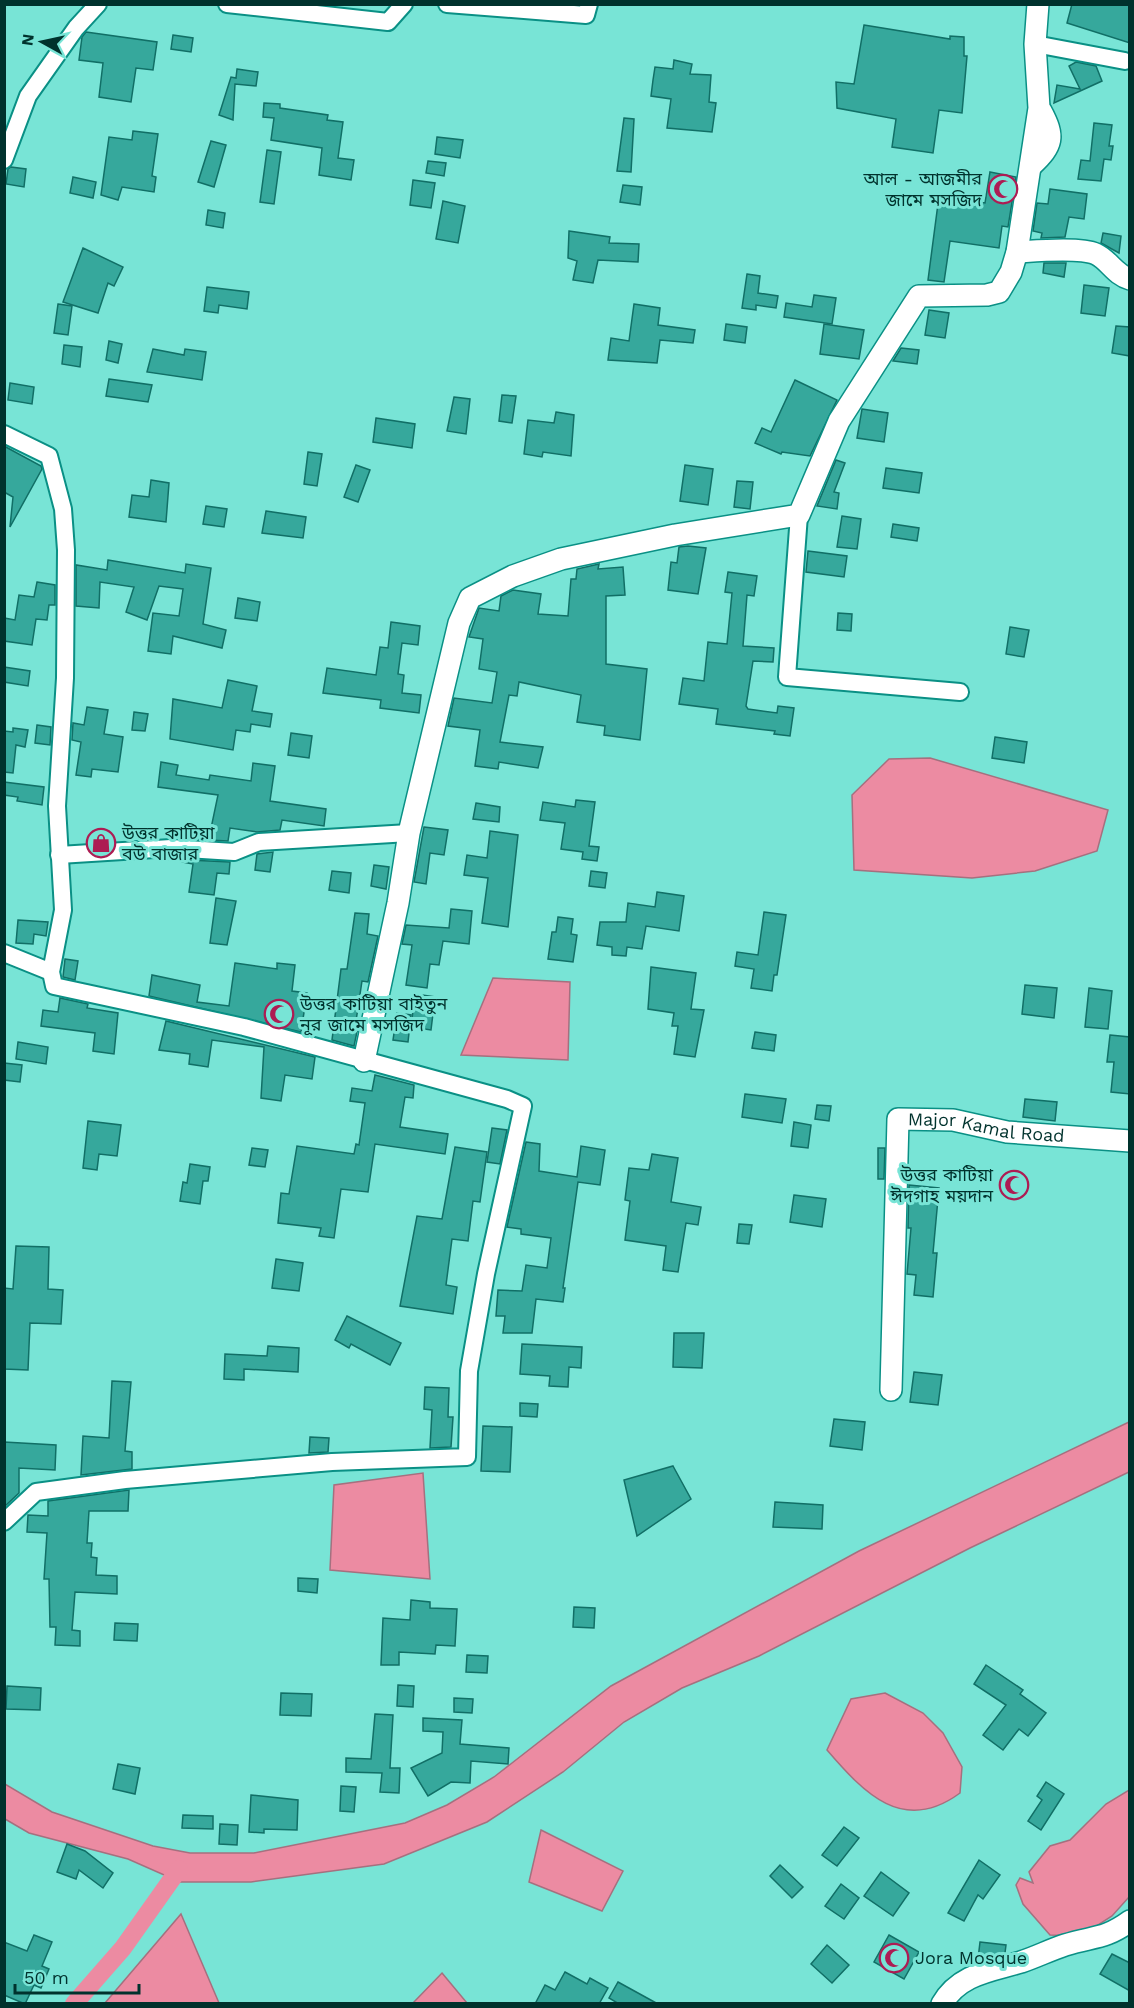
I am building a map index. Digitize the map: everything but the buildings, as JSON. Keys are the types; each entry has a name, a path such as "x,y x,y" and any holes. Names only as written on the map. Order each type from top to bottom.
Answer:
{"street":[{"path":"4,160 28,96 76,28 98,4"},
{"path":"227,4 388,22 404,4"},
{"path":"447,4 586,15 589,4"},
{"path":"960,692 787,677 799,515 839,421 919,296 987,295 999,292 1011,272 1017,252 1032,165 1039,108 1035,44 1038,4"},
{"path":"1035,44 1125,61"},
{"path":"1017,252 1065,250 1097,254 1121,276 1130,279"},
{"path":"4,434 49,456 63,509 66,550 65,678 57,806 63,910 51,972 54,986 244,1027 507,1099 524,1106 486,1274 469,1371 467,1457 321,1463 125,1480 36,1492 4,1522"},
{"path":"364,1061 398,903 409,833 459,622 470,598 513,576 561,560 675,535 799,515"},
{"path":"60,855 171,848 234,852 259,842 409,833"},
{"path":"4,953 51,972"},
{"name":"Major Kamal Road","path":"891,1390 898,1119 953,1120 1007,1132 1130,1142"},
{"path":"942,2004 949,1992 982,1971 1021,1962 1067,1944 1111,1934 1130,1921"}],"shaded area":[{"path":"930,758 1108,810 1097,851 1035,871 972,878 854,870 852,795 889,759"},
{"path":"493,978 570,982 568,1060 461,1055"},
{"path":"1129,1422 1129,1472 970,1548 759,1656 682,1688 624,1722 563,1772 487,1822 384,1864 251,1882 180,1882 128,1859 29,1833 5,1819 5,1784 52,1812 153,1846 190,1853 254,1853 405,1823 447,1805 494,1777 611,1686 859,1551"},
{"path":"423,1473 430,1579 330,1570 334,1485"},
{"path":"885,1693 923,1713 943,1733 962,1767 960,1793 939,1805 920,1810 903,1809 870,1794 827,1750 851,1699"},
{"path":"1129,1790 1129,1897 1112,1916 1081,1936 1050,1935 1023,1904 1016,1885 1020,1878 1033,1883 1029,1872 1050,1846 1070,1840 1106,1804"},
{"path":"541,1830 623,1871 602,1911 529,1882"},
{"path":"181,1914 219,2003 105,2003"},
{"path":"442,1973 467,2003 413,2003"}],"waterway":[{"path":"74,2004 123,1948 179,1869"}],"place":[{"name":"আল - আজমীর জামে মসজিদ","path":"1003,189"},
{"name":"উত্তর কাটিয়া বউ বাজার","path":"101,843"},
{"name":"উত্তর কাটিয়া বাইতুন নূর জামে মসজিদ","path":"279,1014"},
{"name":"উত্তর কাটিয়া ঈদগাহ ময়দান","path":"1014,1185"},
{"name":"Jora Mosque","path":"894,1958"}]}
